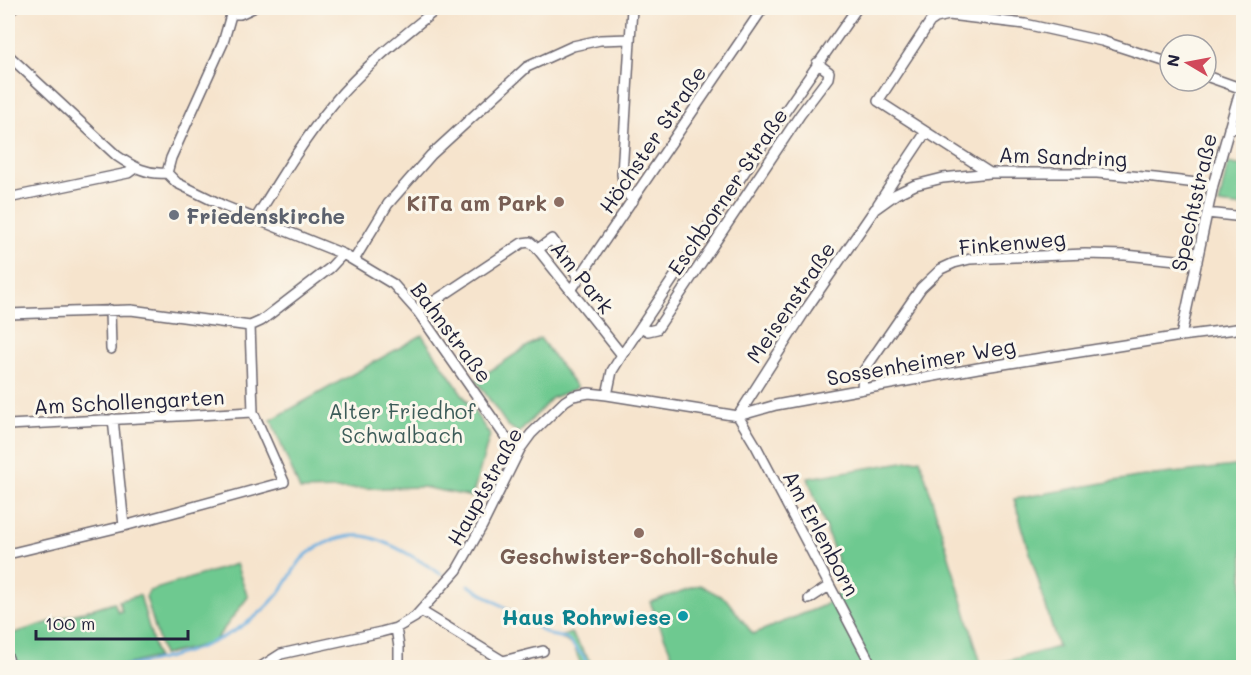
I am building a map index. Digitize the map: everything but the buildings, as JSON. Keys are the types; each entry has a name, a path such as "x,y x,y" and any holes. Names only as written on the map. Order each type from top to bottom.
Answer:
{"street":[{"path":"8,14 13,8"},
{"path":"167,173 171,158 223,43 233,11 240,14 252,8"},
{"path":"256,218 284,173 334,103 384,53 438,8"},
{"path":"632,8 622,174 624,189 633,201"},
{"name":"Höchster Straße","path":"571,290 763,8"},
{"name":"Eschborner Straße","path":"607,395 612,371 622,354 817,63 857,8"},
{"name":"Am Sandring","path":"1158,59 1058,30 1000,20 943,15 930,22 878,101 990,173 1097,173 1214,185"},
{"path":"354,260 388,204 430,155 527,67 573,46 600,40 630,39"},
{"name":"Bahnstraße","path":"8,55 117,156 135,168 167,173 177,183 224,206 342,254 393,284 418,312 507,439 520,449"},
{"name":"Eschborner Straße","path":"641,327 648,331 657,329 800,115 828,78 829,72 817,63"},
{"name":"Spechtstraße","path":"1181,336 1207,213 1228,128 1244,77"},
{"path":"1218,80 1240,88"},
{"path":"1228,128 1244,129"},
{"name":"Meisenstraße","path":"738,416 807,308 926,132"},
{"path":"8,198 128,172 135,168"},
{"name":"Meisenstraße","path":"875,209 896,194 915,185 943,178 990,173"},
{"path":"1207,213 1244,216"},
{"path":"538,249 552,239 579,278"},
{"name":"Am Park","path":"418,312 522,243 530,242 622,354"},
{"path":"8,314 131,310 250,326 261,321 322,275 342,254"},
{"name":"Finkenweg","path":"862,389 863,372 921,288 934,274 954,263 970,260 1085,254 1125,255 1197,262"},
{"path":"110,310 111,349"},
{"path":"8,554 124,526 284,482 253,412 250,326"},
{"name":"Sossenheimer Weg","path":"607,395 738,416 760,408 862,389 1181,336 1244,328"},
{"name":"Hauptstraße","path":"396,628 415,617 457,570 482,526 520,449 531,434 573,396 589,393 607,395"},
{"name":"Am Schollengarten","path":"8,425 253,412"},
{"name":"Am Erlenborn","path":"738,416 873,668"},
{"path":"113,419 124,526"},
{"path":"809,599 829,586"},
{"path":"421,611 503,661 543,651"},
{"path":"259,668 281,654 396,628 399,668"},
{"path":"8,658 10,668"}],"green space":[{"path":"1228,163 1243,166 1243,207 1219,204"},
{"name":"Alter Friedhof Schwalbach","path":"422,335 490,435 472,497 423,487 300,490 271,420"},
{"path":"540,338 577,388 552,398 519,433 507,425 476,380"},
{"path":"920,459 982,667 677,667 650,602 700,585 726,599 753,634 825,605 846,585 808,478"},
{"path":"1243,465 1243,667 984,667 1058,647 1014,499 1137,477"},
{"path":"236,564 248,597 213,643 163,655 146,597 149,591"},
{"path":"140,595 157,657 125,665 98,667 15,667 8,635 114,602 118,612 122,611 119,601"},
{"path":"571,633 594,667 582,667 574,647 560,637"}],"waterway":[{"path":"115,668 184,653 233,632 271,602 307,554 315,548 344,537 363,536 381,541 441,574"},
{"path":"468,585 550,635 566,638 584,657 588,668"}],"place":[{"name":"KiTa am Park","path":"559,202"},
{"name":"Friedenskirche","path":"174,215"},
{"name":"Geschwister-Scholl-Schule","path":"639,533"},
{"name":"Haus Rohrwiese","path":"683,616"}]}
